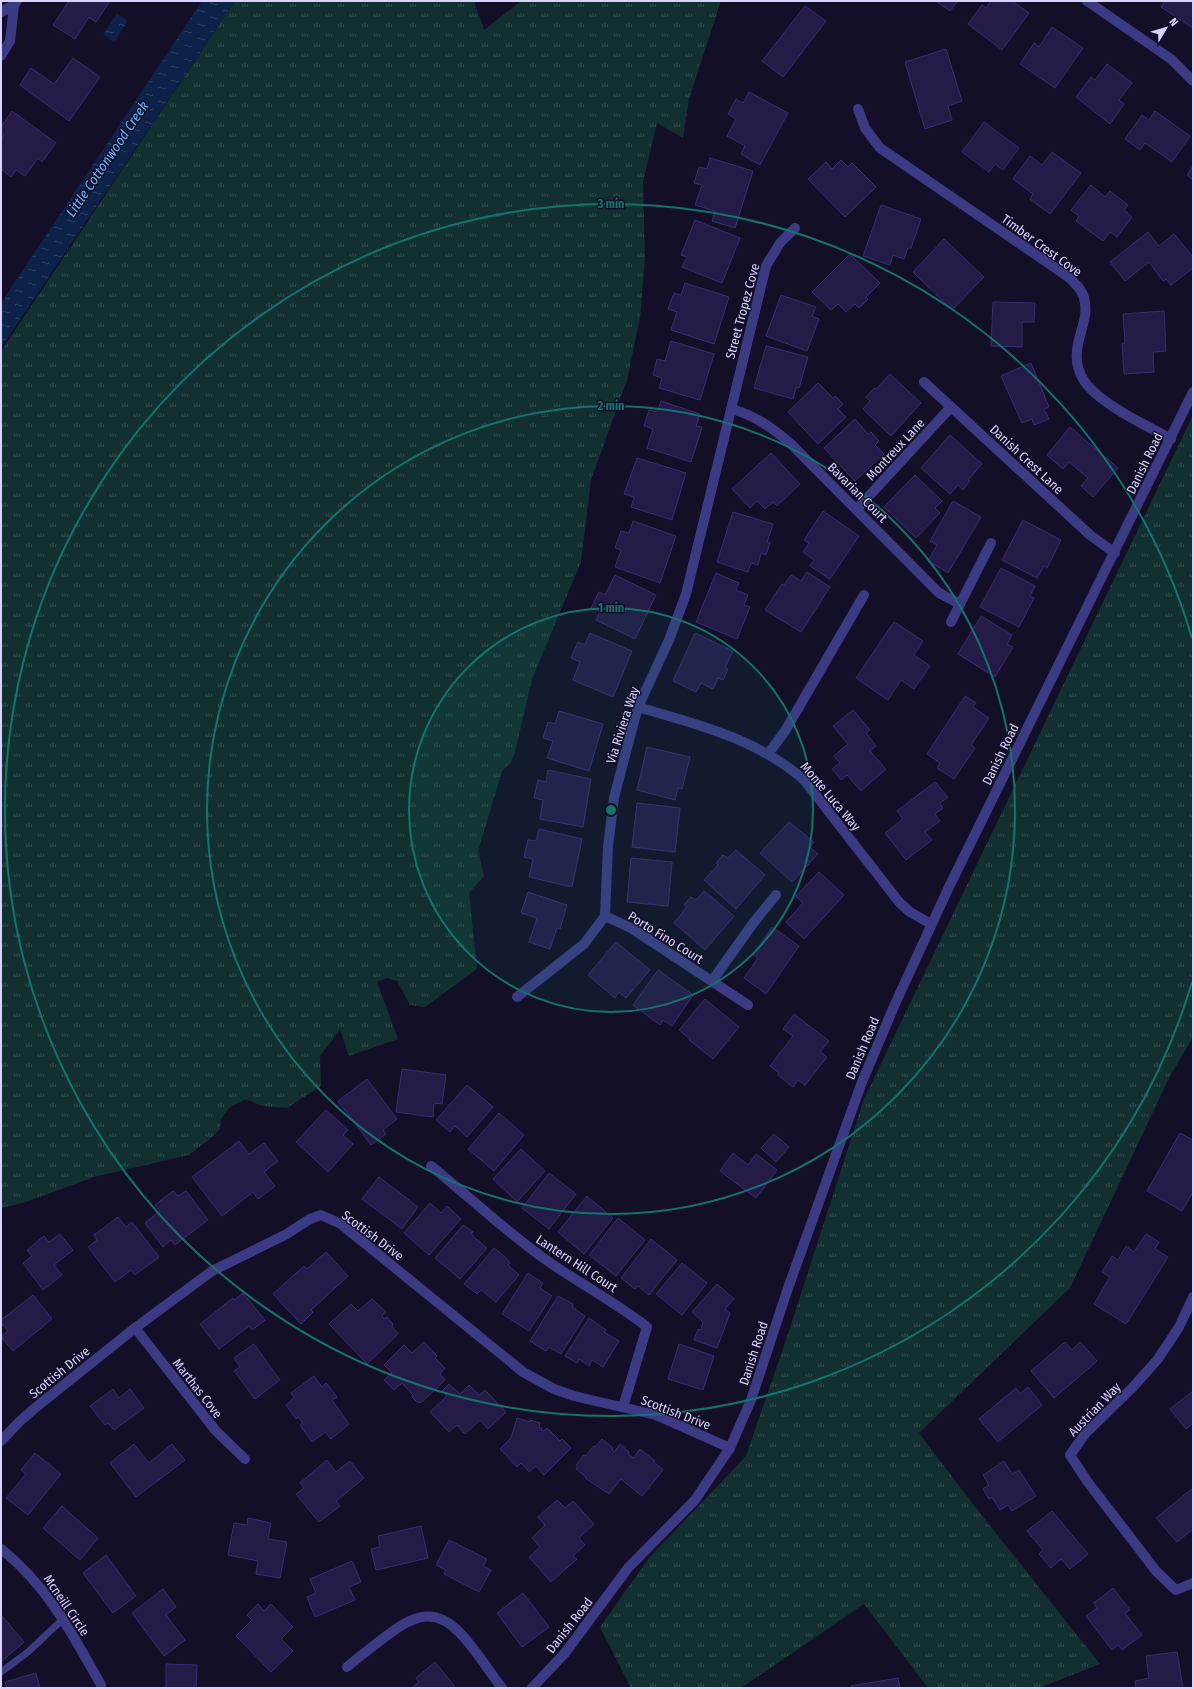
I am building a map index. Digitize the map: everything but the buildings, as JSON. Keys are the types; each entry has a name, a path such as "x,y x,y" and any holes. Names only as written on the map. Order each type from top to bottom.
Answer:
{"street":[{"path":"1089,1 1171,59 1193,81"},
{"path":"1,12 16,3"},
{"path":"1,56 10,41 16,3"},
{"name":"Timber Crest Cove","path":"858,109 865,128 880,148 1068,276 1077,286 1084,298 1084,315 1078,341 1076,360 1083,379 1095,393 1114,406 1171,439"},
{"name":"Street Tropez Cove","path":"731,409 766,266 780,243 795,228"},
{"name":"Danish Crest Lane","path":"924,382 1090,535 1115,553"},
{"name":"Danish Road","path":"532,1688 565,1653 628,1568 695,1500 730,1448 751,1400 787,1291 862,1082 931,924 1193,392"},
{"name":"Montreux Lane","path":"857,509 951,407"},
{"name":"Bavarian Court","path":"731,409 748,414 769,426 790,443 939,593 960,604"},
{"name":"Via Riviera Way","path":"605,916 608,846 614,798 638,707 669,640 686,594 731,409"},
{"path":"951,622 991,543"},
{"path":"768,754 785,731 864,595"},
{"name":"Monte Luca Way","path":"638,707 713,729 768,754 790,768 804,780 899,902 910,912 931,924"},
{"name":"Porto Fino Court","path":"712,981 754,922 776,895"},
{"path":"517,997 584,944 605,916"},
{"name":"Porto Fino Court","path":"605,916 631,928 748,1005"},
{"name":"Lantern Hill Court","path":"431,1166 526,1245 625,1310 648,1327 623,1407"},
{"name":"Scottish Drive","path":"1,1441 35,1408 135,1328 212,1271 285,1235 310,1219 321,1215 341,1224 523,1372 554,1388 574,1396 656,1415 730,1448"},
{"name":"Austrian Way","path":"1193,1297 1179,1327 1158,1359 1133,1387 1085,1434 1070,1455 1087,1481 1156,1571 1176,1590 1193,1583"},
{"name":"Marthas Cove","path":"135,1328 216,1431 245,1459"},
{"name":"Mcneill Circle","path":"1,1549 26,1570 46,1594 63,1619 101,1685"},
{"path":"347,1667 398,1627 410,1620 424,1616 437,1618 449,1623 460,1632 502,1688"}],"lane":[{"path":"1,1672 28,1652 63,1619"}],"green space":[{"path":"235,1 474,1 484,30 521,1 721,1 689,99 683,138 657,123 643,182 645,257 640,318 627,380 591,480 581,562 532,679 515,752 511,762 502,771 478,851 484,876 469,893 477,969 425,1007 410,1005 397,981 387,978 377,982 398,1039 349,1056 340,1030 320,1056 321,1086 287,1108 262,1106 246,1099 230,1107 221,1119 220,1129 189,1155 94,1177 23,1203 1,1208 1,351"},
{"path":"1193,415 1193,1037 1169,1078 1070,1288 919,1433 976,1508 1100,1664 1039,1688 928,1688 864,1604 741,1688 631,1688 600,1627 649,1558 746,1456 787,1337 864,1099"}],"water":[{"name":"Little Cottonwood Creek","path":"202,1 235,1 1,348 1,303"},
{"path":"117,14 128,21 114,42 103,34"}]}
